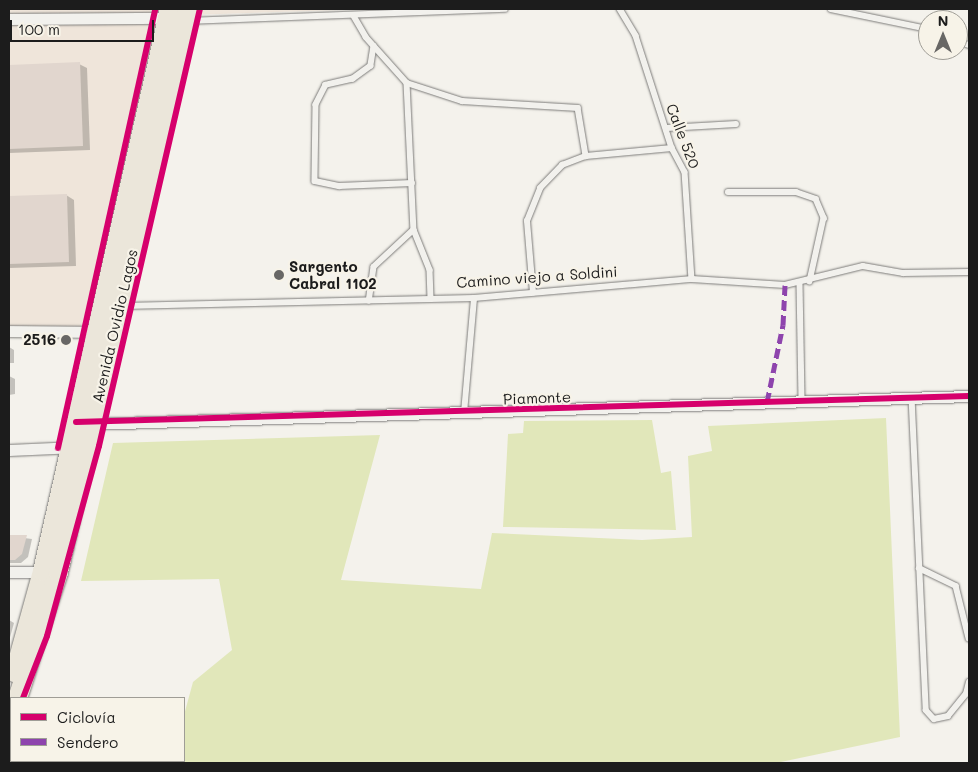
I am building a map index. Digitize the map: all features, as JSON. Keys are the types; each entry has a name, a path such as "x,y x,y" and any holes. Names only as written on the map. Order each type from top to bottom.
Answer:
{"main road":[{"name":"Avenida Ovidio Lagos","path":"13,692 50,572 177,14"}],"street":[{"path":"9,19 177,14"},
{"path":"9,331 106,332"},
{"name":"Piamonte","path":"84,423 464,413 802,400 969,396"},
{"path":"9,450 79,447"},
{"path":"9,572 50,572"}],"lane":[{"path":"177,14 354,16 505,9"},
{"name":"Calle 520","path":"620,9 636,36 672,148 685,172 689,196 692,279"},
{"path":"831,9 918,27"},
{"path":"354,16 374,46 407,83 462,101 578,108 586,156"},
{"path":"374,46 371,66 353,79 326,85 316,105 315,181 339,186 412,183"},
{"path":"407,83 414,230 430,270 431,299"},
{"path":"666,128 736,124"},
{"path":"533,293 527,221 540,188 562,165 586,156 672,148"},
{"path":"728,192 796,192 816,199 824,218 810,281"},
{"path":"369,301 374,267 414,230"},
{"name":"Camino viejo a Soldini","path":"112,306 474,298 692,279 736,285 800,284 863,266 903,273 969,272"},
{"path":"800,284 802,400"},
{"path":"464,413 474,298"},
{"path":"912,397 918,568 926,710 934,719 948,716 966,694 969,682"},
{"path":"918,568 956,586 969,638"}],"shaded area":[{"path":"9,9 371,9 187,15 114,334 9,331"}],"green space":[{"path":"886,418 900,737 776,763 170,763 185,762 185,711 193,682 232,650 219,579 81,581 113,443 380,435 341,580 481,589 492,533 642,540 692,537 688,456 712,451 708,426"},
{"path":"652,420 661,473 671,471 676,530 503,527 508,434 523,433 524,421"}],"building":[{"path":"80,62 83,146 9,149 9,65"},
{"path":"67,194 69,262 9,264 9,196"},
{"path":"9,535 27,535 22,554 15,560 9,560"}],"marked path":[{"path":"767,402 783,325 785,285"}],"cycle path":[{"path":"58,448 155,9"},
{"path":"23,697 47,636 99,446 200,9"},
{"path":"76,422 969,396"}],"place":[{"name":"Sargento Cabral 1102","path":"279,275"},
{"name":"2516","path":"66,340"}]}
